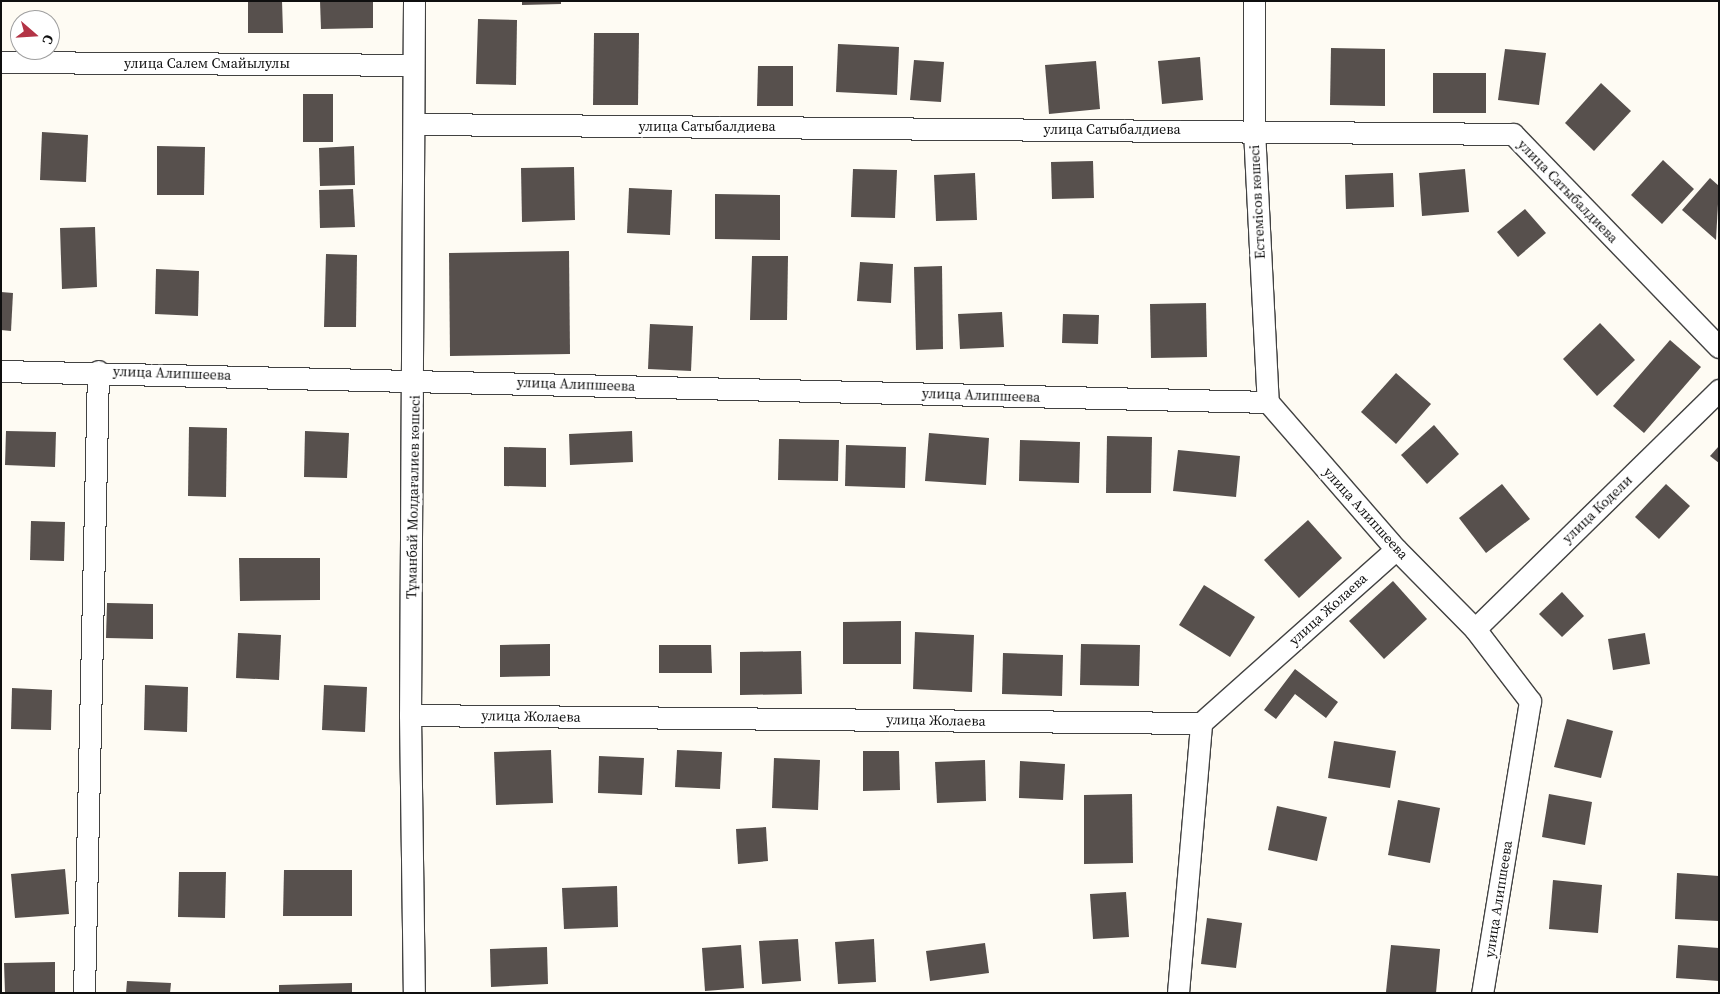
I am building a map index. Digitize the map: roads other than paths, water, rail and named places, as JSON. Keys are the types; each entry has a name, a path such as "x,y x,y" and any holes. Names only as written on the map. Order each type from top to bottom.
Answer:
{"street":[{"name":"Тұманбай Молдағалиев көшесі","path":"414,1 414,379 410,714 414,993"},
{"name":"Естемісов көшесі","path":"1254,1 1254,130 1268,402"},
{"name":"улица Салем Смайылулы","path":"1,62 413,65"},
{"name":"улица Сатыбалдиева","path":"415,124 1254,130 1514,134 1719,347"},
{"name":"улица Алипшеева","path":"1,371 98,371 1268,402 1396,549 1475,629 1530,701 1482,993"},
{"path":"84,993 98,371"},
{"name":"улица Кодели","path":"1475,629 1719,390"},
{"name":"улица Жолаева","path":"410,714 1201,723 1396,549"},
{"path":"1178,993 1201,723"}]}
